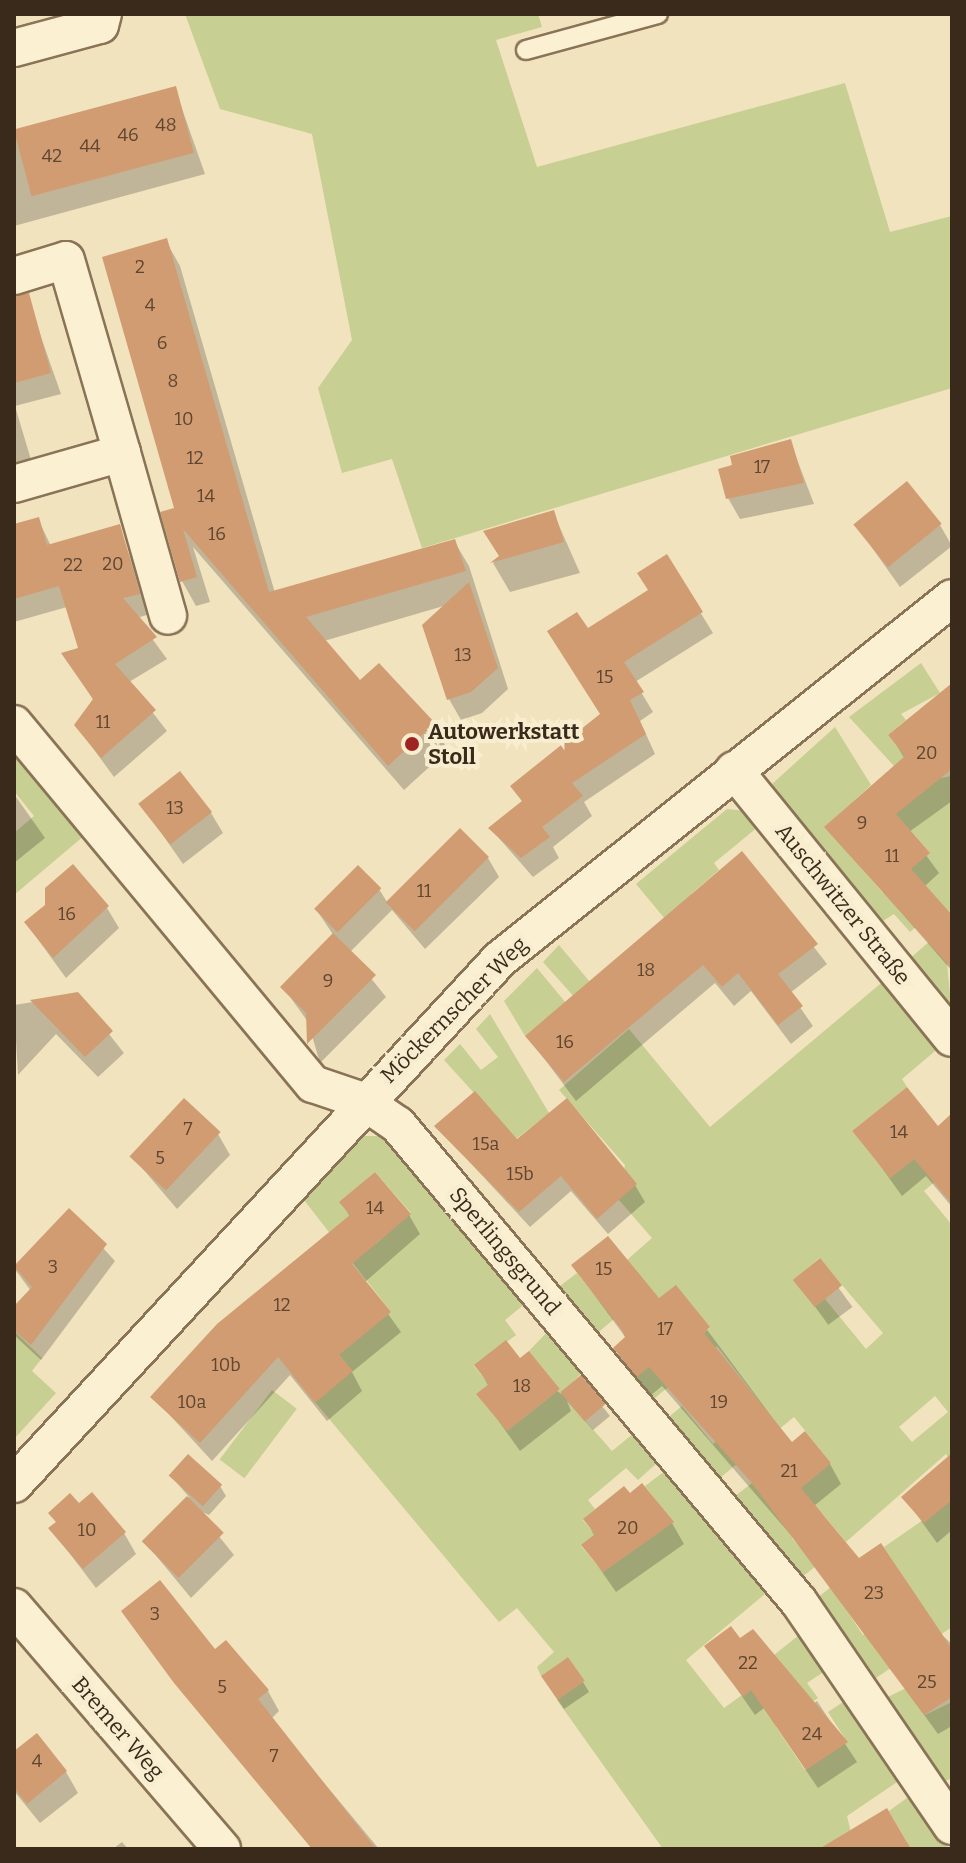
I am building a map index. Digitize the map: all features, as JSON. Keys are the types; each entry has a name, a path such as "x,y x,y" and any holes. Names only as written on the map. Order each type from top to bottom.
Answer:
{"street":[{"path":"14,48 100,25 103,14"},
{"path":"14,276 66,260 168,616"},
{"path":"14,484 122,453"},
{"name":"Möckernscher Weg","path":"14,1484 363,1101 500,959 952,598"},
{"name":"Sperlingsgrund","path":"14,724 313,1084 363,1101 398,1125 799,1602 952,1826"},
{"name":"Auschwitzer Straße","path":"734,770 952,1038"},
{"name":"Bremer Weg","path":"14,1607 222,1849"}],"lane":[{"path":"526,50 658,14"}],"green space":[{"path":"185,14 538,14 542,27 496,40 537,167 845,83 890,232 952,216 952,388 422,548 392,459 342,473 318,388 352,340 312,134 220,109"},
{"path":"921,663 940,693 901,714 906,720 888,735 925,781 952,776 952,915 942,905 910,932 894,914 878,924 772,784 835,727 871,785 825,827 883,893 929,852 884,801 906,779 849,717"},
{"path":"14,750 85,835 14,895 14,833 34,816 14,791"},
{"path":"727,809 747,811 759,826 714,863 719,870 691,894 711,917 690,949 636,884"},
{"path":"952,922 947,963 952,1015 908,960"},
{"path":"559,945 615,1012 584,1008 543,962"},
{"path":"537,968 566,1003 525,1036 504,1001"},
{"path":"886,979 941,1046 902,1079 907,1087 852,1131 890,1178 943,1136 952,1167 924,1191 952,1225 952,1463 946,1454 846,1542 822,1513 792,1538 816,1566 797,1581 730,1500 752,1483 774,1510 831,1463 794,1417 715,1482 664,1421 682,1406 713,1444 762,1405 717,1346 649,1403 625,1376 639,1354 655,1373 710,1328 676,1286 659,1298 650,1289 595,1335 556,1289 577,1273 600,1302 627,1260 652,1238 619,1200 625,1165 559,1090 629,1029 710,1127","holes":["819,1258 883,1333 866,1349 825,1299 815,1306 794,1280","935,1396 948,1412 912,1442 899,1427"]},
{"path":"490,1014 549,1113 516,1139 444,1060 460,1044 481,1070 498,1057 476,1029"},
{"path":"364,1136 384,1136 526,1303 505,1320 516,1335 474,1366 489,1384 477,1394 507,1431 560,1389 529,1351 549,1330 583,1372 561,1393 612,1451 634,1433 658,1462 638,1480 626,1468 588,1500 595,1509 583,1520 595,1534 581,1546 603,1572 673,1522 645,1486 665,1471 766,1593 686,1660 724,1708 781,1667 774,1655 799,1635 825,1671 807,1683 818,1698 776,1727 805,1770 847,1742 828,1712 846,1700 900,1780 847,1816 855,1849 663,1849 557,1700 584,1681 568,1657 541,1676 537,1667 554,1652 517,1608 499,1622 315,1402 352,1371 326,1338 376,1324 391,1312 304,1200","holes":["375,1172 411,1213 376,1244 340,1202"]},
{"path":"14,1331 42,1358 32,1371 56,1393 14,1439"},
{"path":"272,1390 297,1409 244,1478 220,1459"},
{"path":"952,1500 952,1627 870,1682 817,1598 831,1587 863,1635 918,1599 884,1547"},
{"path":"906,1688 925,1715 952,1702 952,1778 939,1784 882,1700"},
{"path":"911,1795 948,1849 896,1849 907,1842 889,1811"}],"building":[{"path":"176,86 194,153 32,196 14,129"},
{"path":"167,238 269,592 455,539 466,571 306,617 360,680 379,663 435,723 388,766 183,529 197,577 180,582 160,512 174,508 102,257"},
{"path":"29,293 51,373 14,383 14,296"},
{"path":"791,439 804,483 726,499 718,469 732,465 730,456"},
{"path":"907,481 942,524 888,567 853,524"},
{"path":"554,510 564,542 490,563 499,556 483,531"},
{"path":"39,517 47,545 120,524 140,594 123,598 157,637 115,664 156,710 101,758 74,725 93,699 61,653 78,648 59,586 14,599 14,524"},
{"path":"667,554 703,612 624,662 644,692 630,700 646,734 572,783 583,796 542,827 550,837 521,858 488,828 522,801 510,786 600,714 547,631 577,612 588,628 648,590 637,573"},
{"path":"469,582 498,668 471,692 447,700 422,625"},
{"path":"952,683 952,769 896,814 930,853 911,869 952,915 952,969 824,827 905,756 888,735"},
{"path":"180,771 212,812 170,845 138,804"},
{"path":"460,828 489,857 415,931 386,902"},
{"path":"742,851 818,944 778,974 803,1006 778,1025 738,973 722,987 703,965 564,1082 525,1036"},
{"path":"73,864 109,906 53,958 24,922 45,905 45,888"},
{"path":"358,865 381,888 337,932 314,909"},
{"path":"333,933 376,975 307,1044 306,1013 280,987"},
{"path":"78,992 113,1031 85,1057 30,1000"},
{"path":"907,1087 938,1126 952,1113 952,1204 914,1159 890,1178 852,1131"},
{"path":"475,1091 517,1139 567,1098 637,1184 597,1219 561,1176 519,1212 434,1126"},
{"path":"184,1098 221,1132 166,1191 129,1157"},
{"path":"375,1172 411,1214 352,1264 391,1312 339,1355 353,1371 315,1403 278,1357 200,1443 150,1397 217,1324 350,1215 339,1202"},
{"path":"69,1208 107,1244 31,1345 14,1330 14,1306 32,1287 14,1266"},
{"path":"608,1236 659,1298 676,1285 710,1327 704,1333 792,1442 805,1431 831,1463 801,1488 859,1558 881,1543 952,1649 952,1697 924,1715 752,1483 649,1367 637,1377 613,1348 625,1337 621,1329 571,1265"},
{"path":"820,1258 842,1285 815,1307 793,1280"},
{"path":"506,1340 520,1358 529,1351 560,1389 507,1431 476,1394 489,1384 474,1365"},
{"path":"581,1375 605,1404 585,1421 560,1392"},
{"path":"952,1453 952,1500 924,1523 901,1497"},
{"path":"188,1454 222,1485 203,1506 169,1476"},
{"path":"642,1483 674,1522 603,1572 581,1545 595,1534 583,1519 624,1486 630,1493"},
{"path":"92,1492 126,1532 83,1569 48,1528 56,1522 48,1513 70,1493 79,1503"},
{"path":"187,1496 224,1533 179,1578 142,1541"},
{"path":"160,1580 215,1649 226,1640 269,1690 258,1699 376,1849 312,1849 174,1683 121,1611"},
{"path":"731,1626 740,1638 753,1629 848,1742 806,1770 751,1690 743,1697 704,1646"},
{"path":"568,1657 585,1681 558,1700 541,1676"},
{"path":"37,1733 67,1771 27,1804 14,1788 14,1751"},
{"path":"887,1808 911,1849 819,1849"}],"place":[{"name":"Autowerkstatt Stoll","path":"412,744"}]}
